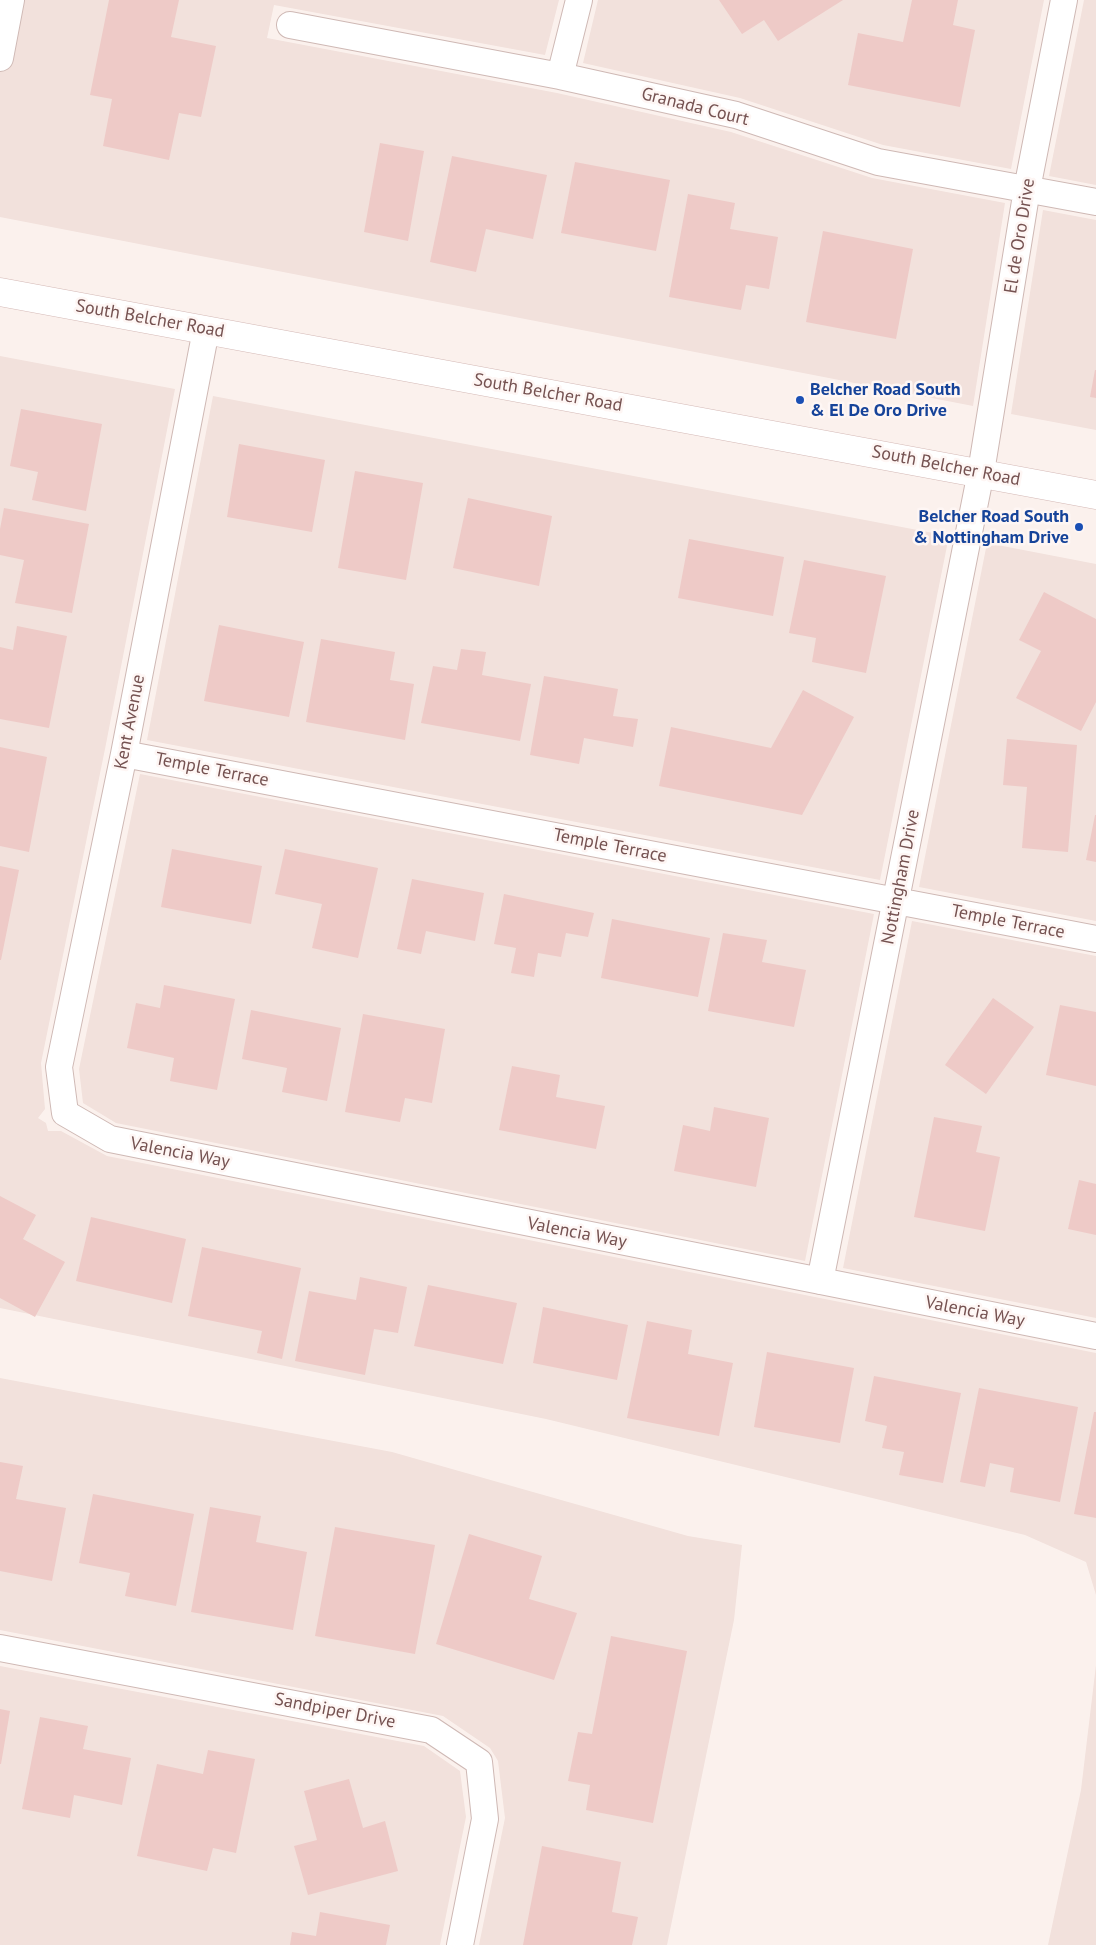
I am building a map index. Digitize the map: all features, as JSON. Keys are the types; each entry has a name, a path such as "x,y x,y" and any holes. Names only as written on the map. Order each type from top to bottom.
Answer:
{"main road":[{"name":"South Belcher Road","path":"0,292 981,472 1096,495"}],"street":[{"path":"0,58 11,0"},
{"path":"560,76 579,0"},
{"name":"El de Oro Drive","path":"981,472 1026,190 1064,0"},
{"name":"Granada Court","path":"290,25 560,76 736,115 878,162 1096,202"},
{"name":"Kent Avenue","path":"65,1113 60,1067 124,754 206,330"},
{"name":"Nottingham Drive","path":"820,1281 981,472"},
{"name":"Temple Terrace","path":"124,754 1096,939"},
{"name":"Valencia Way","path":"65,1113 110,1139 1096,1336"},
{"name":"Sandpiper Drive","path":"0,1648 431,1730 479,1762 485,1819 460,1945"}],"shaded area":[{"path":"0,0 559,0 545,55 274,5 267,38 557,93 731,132 872,178 1005,203 973,406 0,217"},
{"path":"598,0 1044,0 1011,169 883,145 740,98 583,63"},
{"path":"1084,0 1096,0 1096,185 1049,176"},
{"path":"1043,210 1096,220 1096,430 1011,414"},
{"path":"0,356 175,389 105,749 41,1063 45,1109 38,1118 46,1123 48,1131 61,1131 107,1156 1096,1353 1096,1595 1086,1562 1025,1535 546,1419 0,1308"},
{"path":"213,396 949,536 880,880 147,740"},
{"path":"987,543 1096,564 1096,921 919,887"},
{"path":"140,774 874,914 805,1261 116,1123 83,1103 79,1069"},
{"path":"912,921 1096,956 1096,1318 843,1268"},
{"path":"0,1378 392,1452 688,1536 742,1545 734,1620 667,1945 479,1945 505,1818 498,1761 490,1748 443,1716 0,1630"},
{"path":"1096,1665 1096,1945 1048,1945 1081,1790"},
{"path":"0,1666 424,1746 460,1771 466,1817 440,1945 0,1945"}],"building":[{"path":"109,0 179,0 171,37 216,46 201,117 179,113 169,160 103,146 112,99 90,95"},
{"path":"719,0 843,0 778,41 764,20 742,34"},
{"path":"912,0 958,0 953,25 975,30 960,107 848,85 858,33 903,42"},
{"path":"380,143 424,151 408,241 364,232"},
{"path":"452,156 547,175 533,239 486,229 476,272 430,262"},
{"path":"575,162 670,180 656,251 561,233"},
{"path":"688,194 735,203 730,229 778,237 769,289 746,285 741,310 669,297"},
{"path":"823,231 913,249 896,339 806,322"},
{"path":"1096,370 1096,398 1090,397"},
{"path":"21,409 102,424 86,511 32,500 38,472 10,466"},
{"path":"239,444 325,460 312,532 227,517"},
{"path":"355,471 423,483 406,580 338,568"},
{"path":"468,498 552,516 539,586 453,568"},
{"path":"4,508 89,524 72,613 15,603 24,560 0,555 0,529"},
{"path":"689,539 784,557 773,616 678,598"},
{"path":"804,560 886,576 866,673 812,662 816,638 789,633"},
{"path":"1044,592 1096,619 1096,702 1081,731 1016,698 1041,651 1019,640"},
{"path":"219,625 304,642 289,717 204,701"},
{"path":"17,626 67,636 49,728 0,719 0,647 13,650"},
{"path":"321,639 395,652 390,680 414,684 405,740 306,722"},
{"path":"461,649 486,652 482,675 531,684 520,741 421,723 433,666 457,670"},
{"path":"544,676 618,689 613,716 638,719 633,747 584,738 579,764 530,755"},
{"path":"803,690 854,717 802,815 659,786 671,727 771,748"},
{"path":"1007,739 1077,745 1068,852 1022,848 1027,787 1003,785"},
{"path":"0,747 47,757 29,852 0,846"},
{"path":"1096,815 1096,862 1086,860"},
{"path":"172,849 262,866 251,924 161,907"},
{"path":"285,849 378,868 358,958 312,948 322,904 275,894"},
{"path":"0,866 19,870 1,960 0,960"},
{"path":"412,879 484,893 475,941 426,931 421,954 397,949"},
{"path":"504,894 594,913 588,937 566,933 561,957 538,953 534,977 511,973 516,948 494,944"},
{"path":"612,919 710,938 698,997 601,978"},
{"path":"723,933 767,940 762,962 806,970 794,1027 708,1011"},
{"path":"164,985 235,999 217,1090 170,1081 174,1058 127,1048 136,1003 160,1008"},
{"path":"993,998 1034,1027 986,1094 945,1065"},
{"path":"1060,1005 1096,1012 1096,1086 1046,1075"},
{"path":"251,1010 341,1028 327,1101 282,1092 287,1068 242,1059"},
{"path":"363,1014 445,1029 432,1103 405,1098 400,1122 345,1112"},
{"path":"512,1066 560,1075 556,1097 605,1106 596,1149 499,1130"},
{"path":"714,1107 769,1118 756,1187 674,1171 683,1125 710,1131"},
{"path":"934,1117 982,1126 976,1152 1000,1157 985,1231 914,1217"},
{"path":"1079,1180 1096,1184 1096,1235 1068,1229"},
{"path":"0,1196 36,1215 23,1239 65,1262 35,1317 0,1298"},
{"path":"91,1217 186,1239 172,1303 76,1281"},
{"path":"202,1247 301,1268 282,1359 257,1353 262,1331 188,1316"},
{"path":"360,1277 407,1287 398,1333 374,1329 365,1375 295,1361 309,1291 356,1300"},
{"path":"428,1285 517,1303 503,1364 414,1346"},
{"path":"543,1307 628,1325 617,1380 533,1363"},
{"path":"647,1321 692,1330 688,1354 733,1363 719,1436 627,1418"},
{"path":"767,1352 854,1368 840,1443 754,1427"},
{"path":"874,1376 961,1393 943,1483 899,1475 904,1452 882,1448 887,1426 865,1421"},
{"path":"979,1388 1078,1407 1060,1502 1010,1492 1014,1468 990,1463 985,1487 960,1482"},
{"path":"1094,1412 1096,1412 1096,1518 1074,1514"},
{"path":"0,1462 23,1466 16,1499 66,1508 52,1581 0,1571"},
{"path":"93,1494 194,1514 176,1606 125,1596 130,1573 79,1563"},
{"path":"210,1507 261,1516 256,1542 307,1552 293,1630 191,1612"},
{"path":"335,1527 435,1545 415,1654 315,1636"},
{"path":"469,1534 542,1556 529,1599 577,1613 554,1680 436,1644"},
{"path":"611,1636 687,1651 653,1823 586,1810 590,1785 568,1781 578,1732 592,1734"},
{"path":"0,1709 10,1711 1,1764 0,1764"},
{"path":"40,1717 88,1726 83,1749 131,1758 122,1805 74,1795 70,1818 22,1809"},
{"path":"208,1750 255,1759 236,1853 213,1848 207,1871 137,1856 157,1764 203,1774"},
{"path":"349,1779 363,1828 385,1821 398,1871 308,1895 294,1846 317,1840 304,1791"},
{"path":"542,1846 621,1862 612,1912 638,1917 632,1945 523,1945"},
{"path":"320,1912 390,1925 386,1945 290,1945 292,1932 316,1936"}],"place":[{"name":"Belcher Road South & El De Oro Drive","path":"800,400"},
{"name":"Belcher Road South & Nottingham Drive","path":"1079,527"}]}
